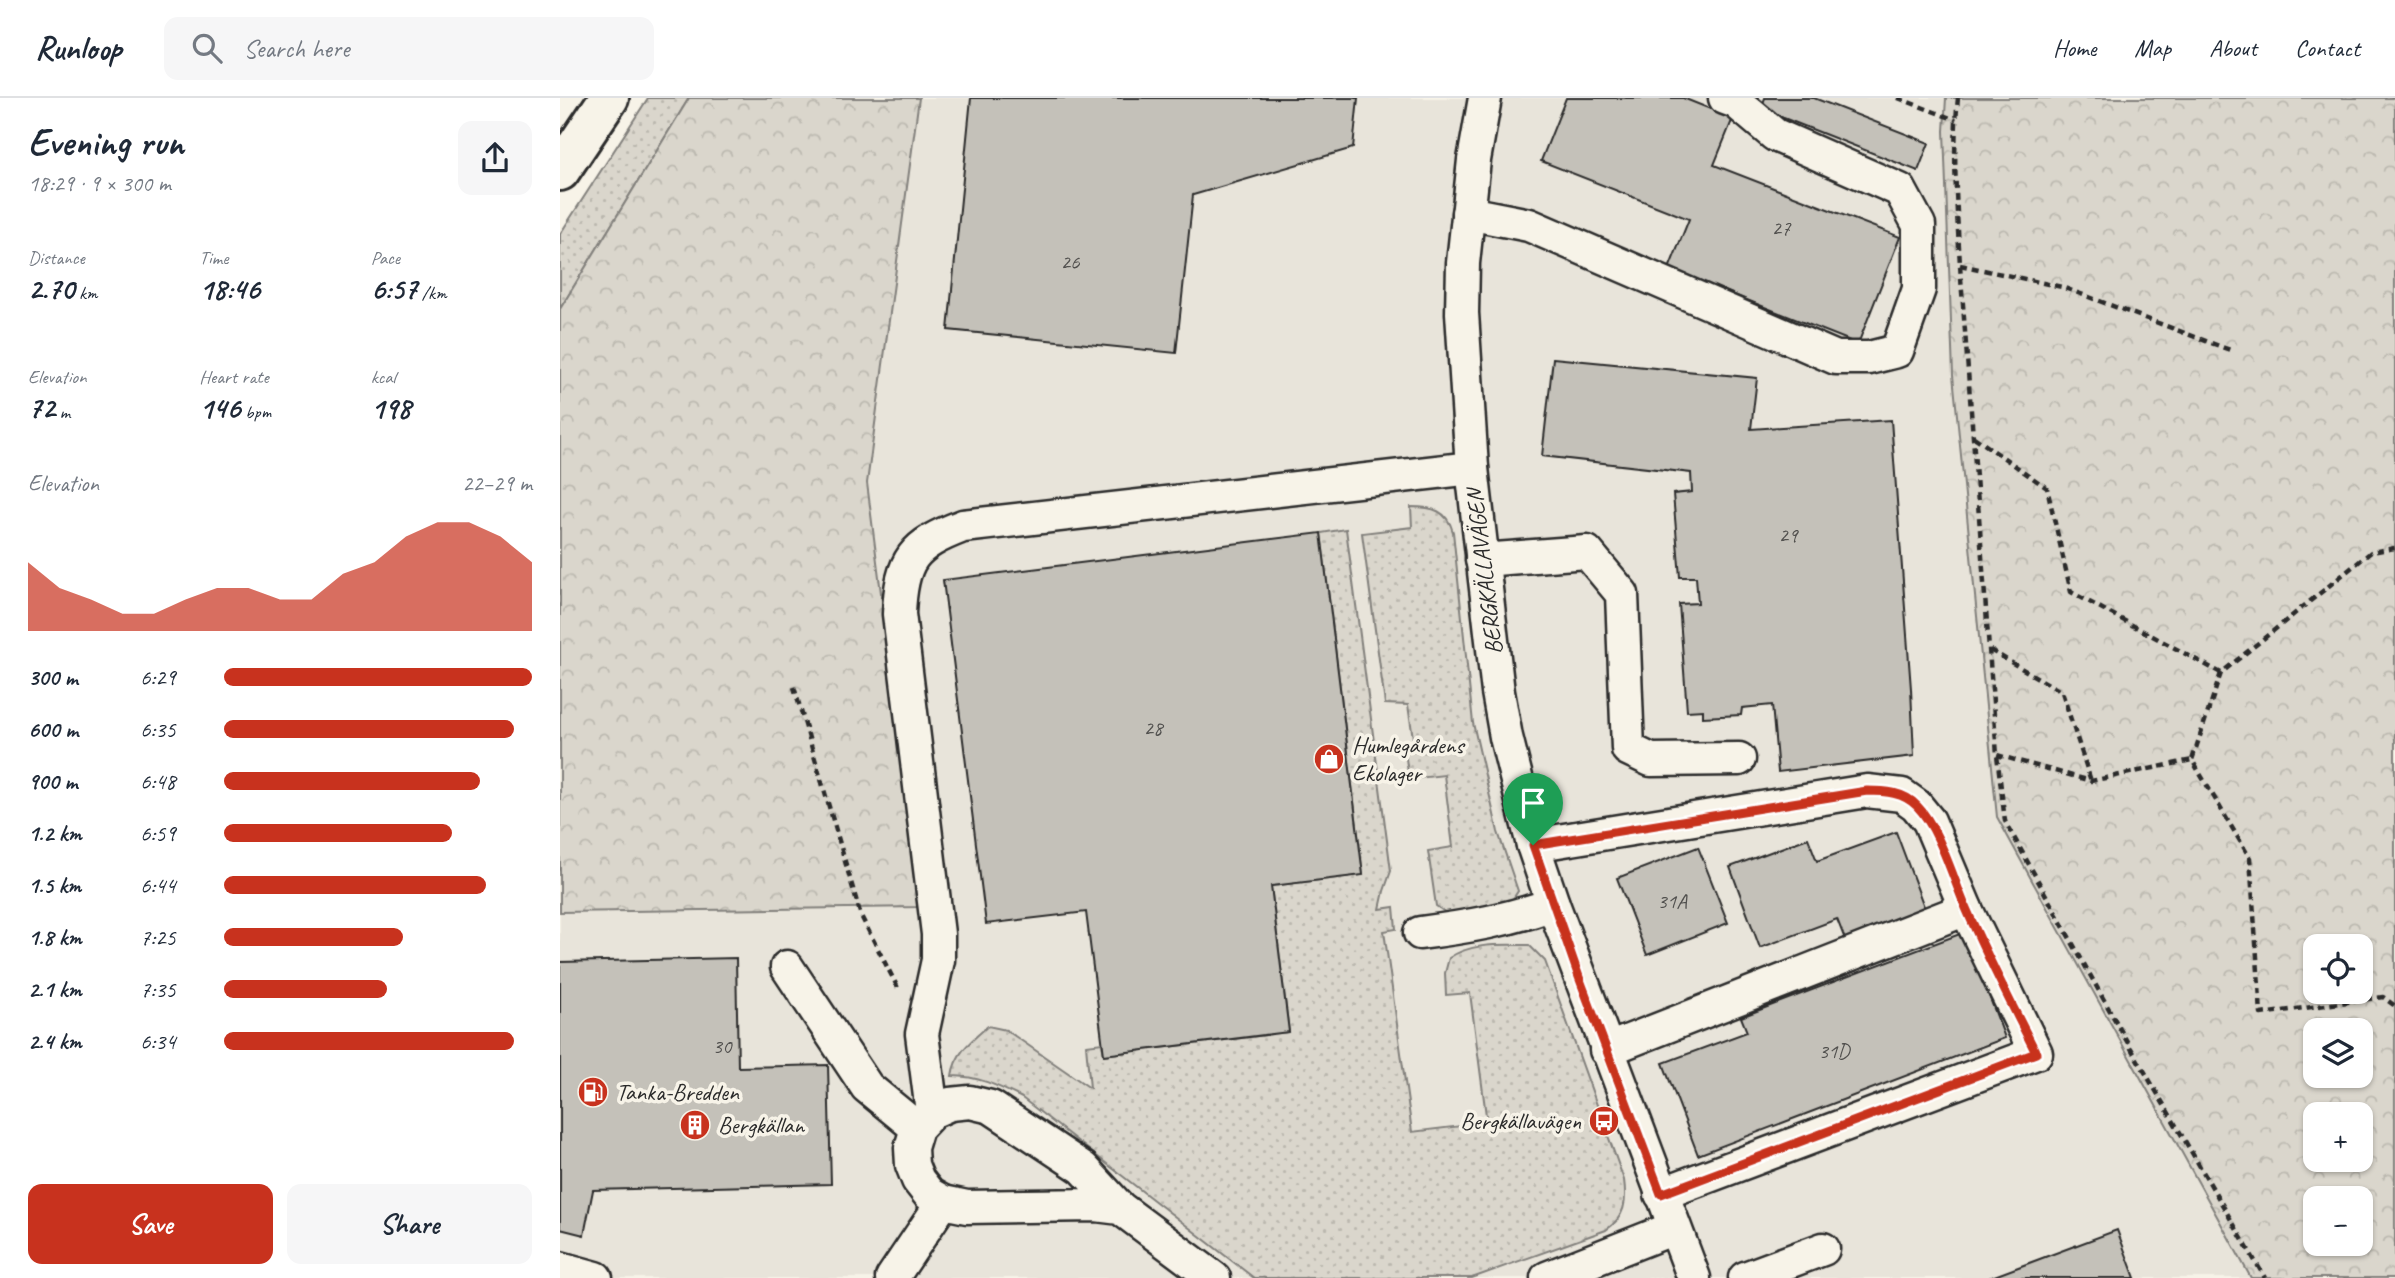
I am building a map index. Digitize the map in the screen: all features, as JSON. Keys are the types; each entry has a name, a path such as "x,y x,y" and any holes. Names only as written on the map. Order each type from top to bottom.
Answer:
{"highway":[{"path":"560,171 609,98"}],"street":[{"name":"BERGKÄLLAVÄGEN","path":"1485,98 1468,213 1462,313 1472,468 1506,737 1533,845 1553,904 1694,1278"},
{"path":"1468,213 1529,225 1836,358 1869,358 1896,351 1919,289 1919,225 1900,190 1775,135 1736,102 1726,98"},
{"path":"1121,1208 1097,1205 967,1207 943,1202 929,1194 918,1181 912,1165 911,1148 925,1120 922,1034 938,961 938,934 900,614 900,585 911,557 933,537 963,526 1472,468"},
{"path":"1482,560 1587,552 1622,594 1628,749 1651,760 1739,759"},
{"path":"1533,845 1867,791 1902,795 1916,805 1929,821 1966,909 2036,1053 1661,1194"},
{"path":"1420,933 1479,926 1517,917 1553,904"},
{"path":"1606,1050 1966,909"},
{"path":"787,967 867,1087 925,1120"},
{"path":"925,1120 950,1104 970,1102 990,1107 1083,1168 1121,1208 1212,1277"},
{"path":"892,1278 943,1202"},
{"path":"1563,1275 1674,1228"},
{"path":"1745,1278 1823,1249"},
{"path":"560,1268 596,1278"}],"path":[{"path":"1898,98 1956,120"},
{"path":"1958,98 1956,120 1960,265 1997,755 2006,821 2125,1038 2265,1278"},
{"path":"1960,265 2062,287 2230,350"},
{"path":"1974,437 2048,488 2071,592 2221,673"},
{"path":"2395,548 2371,552 2221,673 2192,760 2250,858 2262,1013 2383,997 2395,1006"},
{"path":"1990,649 2062,692 2091,781"},
{"path":"793,687 861,916 922,1034"},
{"path":"1997,755 2091,781 2192,760"}],"shaded area":[{"path":"919,98 1946,98 1944,131 1953,375 1997,817 2251,1278 560,1278 560,912 921,907 867,483"}],"green space":[{"path":"648,98 689,98 560,309 560,234"},
{"path":"689,98 919,98 867,483 921,907 560,912 560,309"},
{"path":"1946,98 2395,98 2395,1278 2251,1278 1997,817 1953,375 1944,131"},
{"path":"1411,507 1438,511 1447,519 1453,532 1473,723 1498,832 1518,891 1503,914 1454,918 1436,906 1428,851 1453,847 1444,775 1409,779 1405,752 1415,751 1408,705 1385,704 1362,533 1412,527"},
{"path":"1346,529 1391,871 1380,909 1394,907 1396,929 1384,931 1412,1132 1487,1123 1470,993 1446,995 1445,973 1449,958 1477,947 1529,945 1545,961 1624,1180 1625,1195 1621,1214 1606,1230 1472,1278 1254,1278 1022,1098 980,1080 952,1076 960,1054 988,1026 1006,1030 1090,1088 1086,1045 1102,1043 1104,1055 1289,1032 1271,886 1363,875 1321,533"}],"building":[{"path":"971,98 1358,98 1353,148 1193,195 1176,353 948,330"},
{"path":"1566,98 1683,98 1733,118 1714,165 1900,237 1858,344 1669,269 1689,219 1541,161"},
{"path":"1765,98 1814,98 1929,143 1918,171 1761,109"},
{"path":"1553,358 1757,378 1751,429 1891,420 1914,756 1778,772 1772,705 1742,708 1741,715 1703,717 1703,710 1687,711 1679,604 1698,603 1696,577 1680,577 1673,494 1692,492 1691,473 1542,456"},
{"path":"1321,533 1363,875 1271,886 1289,1032 1104,1055 1086,912 986,924 943,580"},
{"path":"1896,832 1926,912 1846,942 1837,919 1760,948 1730,867 1808,838 1817,861"},
{"path":"1698,847 1728,923 1647,955 1617,878"},
{"path":"1965,932 2005,1038 1698,1155 1663,1063 1747,1032 1741,1017"},
{"name":"Bergkällan","path":"736,958 738,1067 828,1065 831,1184 593,1190 584,1235 560,1229 560,962"},
{"path":"2117,1230 2135,1278 1989,1278"}],"place":[{"name":"Humlegårdens Ekolager","path":"1329,759"},
{"name":"Tanka-Bredden","path":"593,1092"},
{"name":"Bergkällavägen","path":"1604,1121"},
{"name":"Bergkällan","path":"695,1125"}],"route":[{"path":"1867,791 1902,795 1916,805 1929,821 1966,909 2036,1053 1661,1194 1579,977 1533,845 1867,791"}]}
